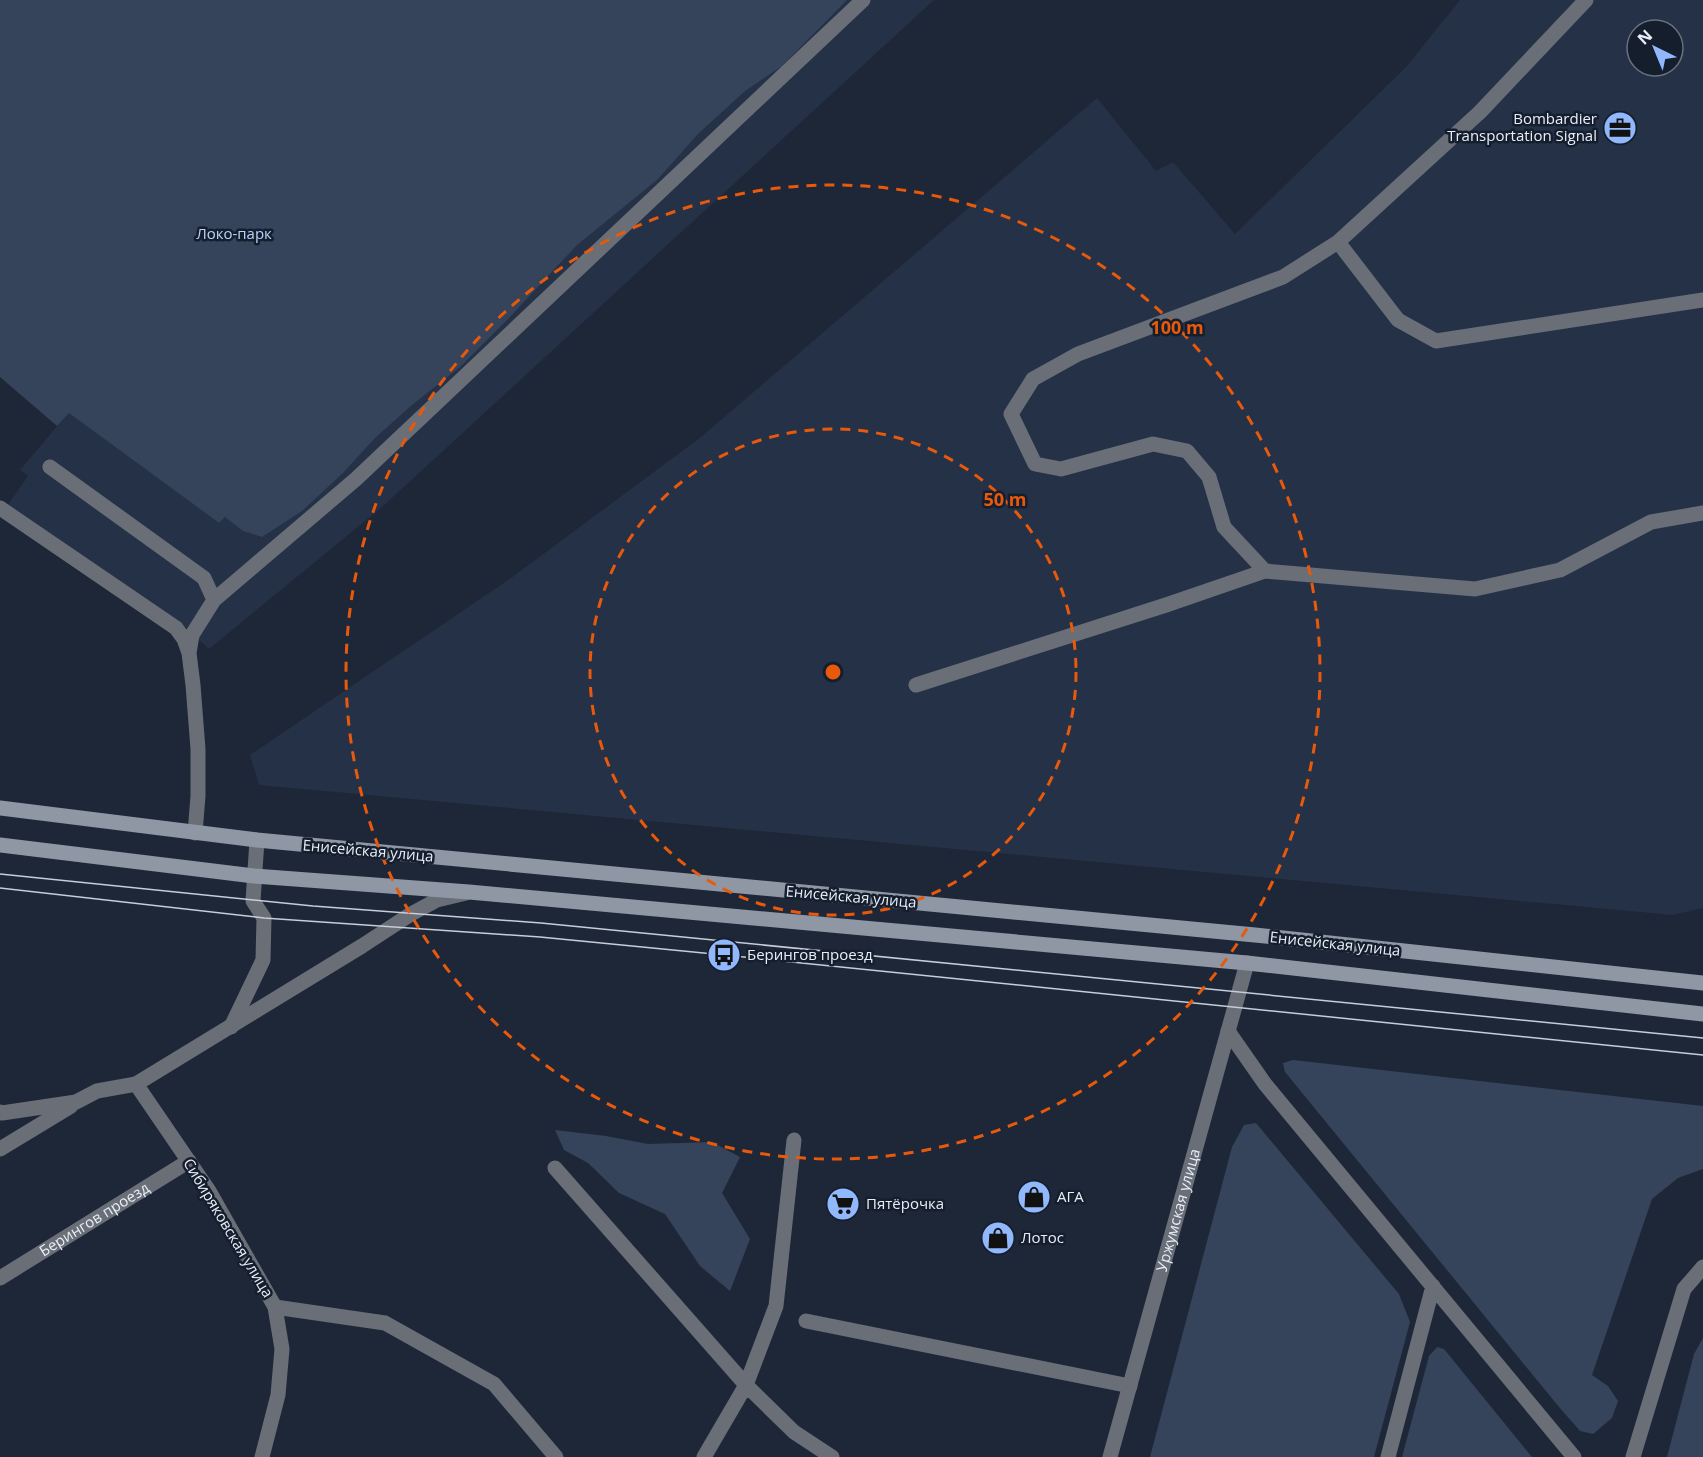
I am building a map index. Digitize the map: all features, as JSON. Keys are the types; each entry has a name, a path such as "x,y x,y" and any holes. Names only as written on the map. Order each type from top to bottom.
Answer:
{"main road":[{"name":"Енисейская улица","path":"0,808 257,840 1244,934 1703,983"},
{"name":"Енисейская улица","path":"0,845 254,876 469,892 1247,963 1703,1014"}],"street":[{"path":"189,653 192,635 214,600 356,479 863,0"},
{"path":"1264,571 1224,527 1209,477 1187,451 1153,444 1060,469 1035,464 1011,414 1033,379 1078,354 1283,277 1338,242 1480,112 1586,0"},
{"path":"1338,242 1398,320 1436,341 1703,300"},
{"path":"50,467 204,578 214,600"},
{"path":"0,508 176,628 184,639 189,653 198,749 195,833"},
{"path":"916,685 1166,605 1264,571 1475,589 1560,570 1651,522 1703,513"},
{"path":"231,1027 263,960 264,918 253,901 257,840"},
{"path":"0,1149 97,1090 136,1084 411,914 437,900 469,892"},
{"name":"Уржумская улица","path":"1110,1457 1247,963"},
{"path":"1228,1031 1264,1084 1574,1457"},
{"name":"Сибиряковская улица","path":"136,1084 209,1191 275,1307 282,1349 279,1395 262,1457"},
{"path":"0,1112 76,1102"},
{"path":"704,1457 746,1385 777,1306 794,1140"},
{"name":"Берингов проезд","path":"0,1278 189,1161"},
{"path":"555,1168 746,1385 794,1432 832,1457"},
{"path":"1633,1457 1684,1289 1703,1267"},
{"path":"1388,1457 1433,1286"},
{"path":"275,1307 385,1323 494,1384 556,1457"},
{"path":"806,1321 1130,1386"}],"shaded area":[{"path":"830,0 934,0 382,507 209,649 177,620 7,506 28,476 20,470 69,412 219,523 233,508"},
{"path":"1460,0 1703,0 1703,908 1673,915 259,785 250,755 511,578 701,437 1097,98 1156,171 1173,162 1235,234 1406,67"}],"green space":[{"name":"Локо-парк","path":"0,0 847,0 782,66 745,91 698,134 657,180 577,245 460,367 375,438 343,473 302,511 262,537 243,531 225,517 219,523 69,413 57,426 0,377"},
{"path":"1293,1060 1703,1106 1703,1169 1678,1178 1652,1199 1592,1375 1608,1386 1618,1401 1612,1418 1593,1434 1580,1431 1285,1072 1283,1063"},
{"path":"1256,1123 1399,1294 1410,1322 1374,1457 1150,1457 1232,1147 1244,1125"},
{"path":"555,1130 648,1144 712,1142 740,1157 722,1193 750,1239 730,1291 700,1266 665,1214 619,1193 588,1163 564,1150"},
{"path":"1703,1338 1703,1457 1667,1457 1694,1354"},
{"path":"1437,1347 1444,1349 1532,1457 1402,1457 1429,1356"}],"tram line":[{"path":"0,874 313,906 541,923 1703,1038"},
{"path":"0,888 264,918 540,937 1703,1055"}],"place":[{"name":"Bombardier Transportation Signal","path":"1620,128"},
{"name":"Берингов проезд","path":"724,955"},
{"name":"АГА","path":"1034,1197"},
{"name":"Пятёрочка","path":"843,1204"},
{"name":"Лотос","path":"998,1238"}]}
